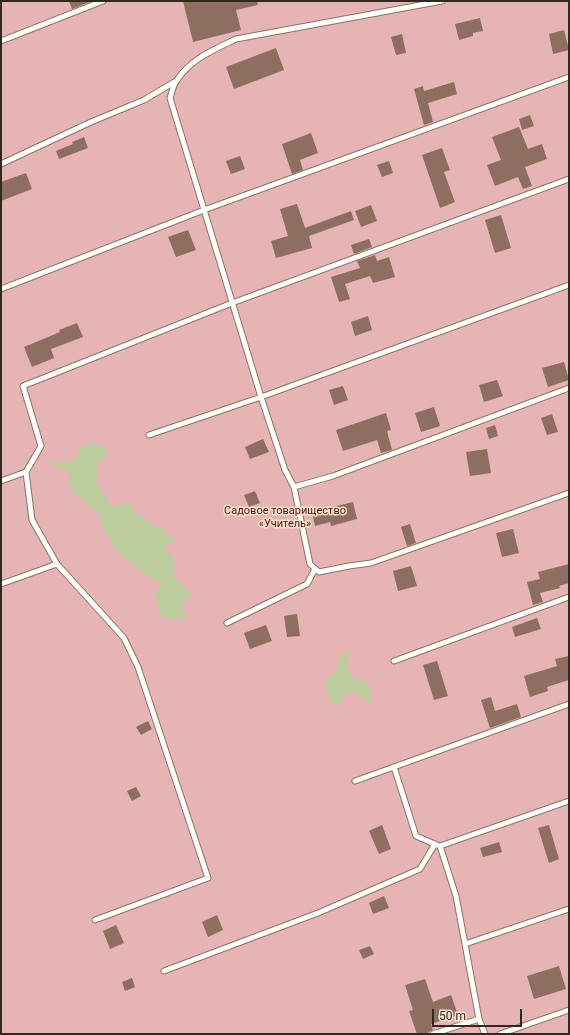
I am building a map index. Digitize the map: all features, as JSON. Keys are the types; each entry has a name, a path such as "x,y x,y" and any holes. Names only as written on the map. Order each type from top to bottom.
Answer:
{"lane":[{"path":"1,41 103,1"},
{"path":"1,164 91,122 144,100 176,81 192,62 236,39 442,1"},
{"path":"1,289 204,210 569,77"},
{"path":"176,81 170,98 261,397 285,470 294,487 310,564 319,572 371,563 569,493"},
{"path":"95,920 208,878 135,661 124,638 57,564 32,520 26,472 41,446 23,386 232,303 569,179"},
{"path":"150,435 261,397 569,285"},
{"path":"294,487 333,476 569,388"},
{"path":"1,481 26,472"},
{"path":"1,584 57,564"},
{"path":"227,623 307,584 315,568"},
{"path":"394,661 569,597"},
{"path":"355,781 569,704"},
{"path":"394,767 416,836 437,845 456,896 479,1019 485,1034"},
{"path":"164,971 318,913 420,870 437,845 569,801"},
{"path":"466,944 569,909"},
{"path":"500,1034 569,1010"},
{"path":"433,1034 479,1019"}],"green space":[{"name":"Садовое товарищество «Учитель»","path":"1,1 569,1 569,1034 1,1034"}],"shaded area":[{"path":"97,444 110,452 98,464 97,484 113,507 128,502 136,513 153,525 162,528 175,542 166,545 166,551 173,556 174,576 192,596 181,605 187,619 173,620 161,617 155,595 162,584 147,575 118,553 104,529 98,513 71,490 68,470 43,463 75,461 80,447"},
{"path":"345,652 349,653 348,665 351,675 357,681 366,681 369,686 371,703 361,699 355,691 344,696 341,704 333,706 326,682 327,678 337,670 339,656"}],"building":[{"path":"69,1 92,1 72,9"},
{"path":"183,1 257,1 258,5 236,10 241,30 193,42"},
{"path":"480,18 483,31 473,33 473,36 459,40 455,24"},
{"path":"564,30 569,50 553,54 549,34"},
{"path":"402,34 406,53 396,55 391,37"},
{"path":"276,48 284,70 234,89 226,67"},
{"path":"454,82 457,94 428,103 433,122 424,125 414,89 423,86 424,91"},
{"path":"530,115 534,126 522,130 519,119"},
{"path":"519,127 528,149 542,144 547,159 525,167 532,186 523,189 518,177 495,186 487,165 501,160 492,137"},
{"path":"311,133 318,153 300,160 303,170 292,174 282,144"},
{"path":"84,137 88,148 59,159 56,151 73,144 72,142"},
{"path":"442,148 450,170 444,172 455,202 440,208 422,155"},
{"path":"240,156 245,169 231,174 226,161"},
{"path":"389,161 393,173 382,177 377,165"},
{"path":"26,173 32,189 1,201 1,182"},
{"path":"297,204 305,228 351,211 354,220 309,236 312,248 276,258 271,241 288,236 280,209"},
{"path":"371,205 377,221 361,227 355,211"},
{"path":"501,215 511,248 495,253 485,220"},
{"path":"188,230 196,250 176,257 168,237"},
{"path":"369,239 372,247 354,254 351,245"},
{"path":"375,255 377,261 389,257 395,277 373,283 370,276 345,284 350,299 339,302 331,277 360,268 357,261"},
{"path":"368,316 372,330 355,336 351,322"},
{"path":"77,323 83,337 51,349 54,358 32,367 24,347"},
{"path":"564,362 569,380 548,387 542,368"},
{"path":"497,380 503,396 484,402 479,385"},
{"path":"343,386 348,400 334,405 329,390"},
{"path":"434,407 440,426 421,432 415,413"},
{"path":"386,413 391,430 387,431 392,450 381,453 377,440 343,451 336,430"},
{"path":"552,414 558,432 547,435 541,418"},
{"path":"495,425 498,436 489,439 486,428"},
{"path":"263,439 269,452 250,459 245,447"},
{"path":"487,449 491,473 470,476 466,452"},
{"path":"255,491 260,503 249,507 244,495"},
{"path":"353,502 357,519 331,526 330,522 315,526 312,512"},
{"path":"410,524 416,543 407,546 401,527"},
{"path":"513,529 519,553 502,557 496,533"},
{"path":"569,564 569,583 559,586 560,588 540,593 543,602 533,605 527,582 540,579 538,572"},
{"path":"411,566 417,586 398,591 393,571"},
{"path":"297,614 300,636 287,637 284,616"},
{"path":"537,618 541,629 515,637 512,627"},
{"path":"266,625 272,641 250,649 244,633"},
{"path":"569,656 569,680 547,687 548,691 530,697 524,676 557,666 555,659"},
{"path":"437,661 448,696 434,700 423,665"},
{"path":"491,697 495,711 517,704 521,717 490,728 481,700"},
{"path":"148,721 152,729 141,735 136,727"},
{"path":"136,787 141,796 132,801 127,791"},
{"path":"382,825 391,849 379,854 369,831"},
{"path":"549,825 559,859 549,863 538,828"},
{"path":"499,842 502,852 483,857 480,848"},
{"path":"384,896 389,908 373,914 369,903"},
{"path":"217,915 223,930 208,937 202,922"},
{"path":"116,925 124,943 110,949 103,931"},
{"path":"370,946 374,954 363,959 359,950"},
{"path":"559,966 566,989 534,999 527,976"},
{"path":"132,978 135,987 125,991 122,982"},
{"path":"425,979 433,1002 451,995 458,1015 431,1024 433,1030 425,1034 417,1034 409,1011 413,1010 405,985"}]}
